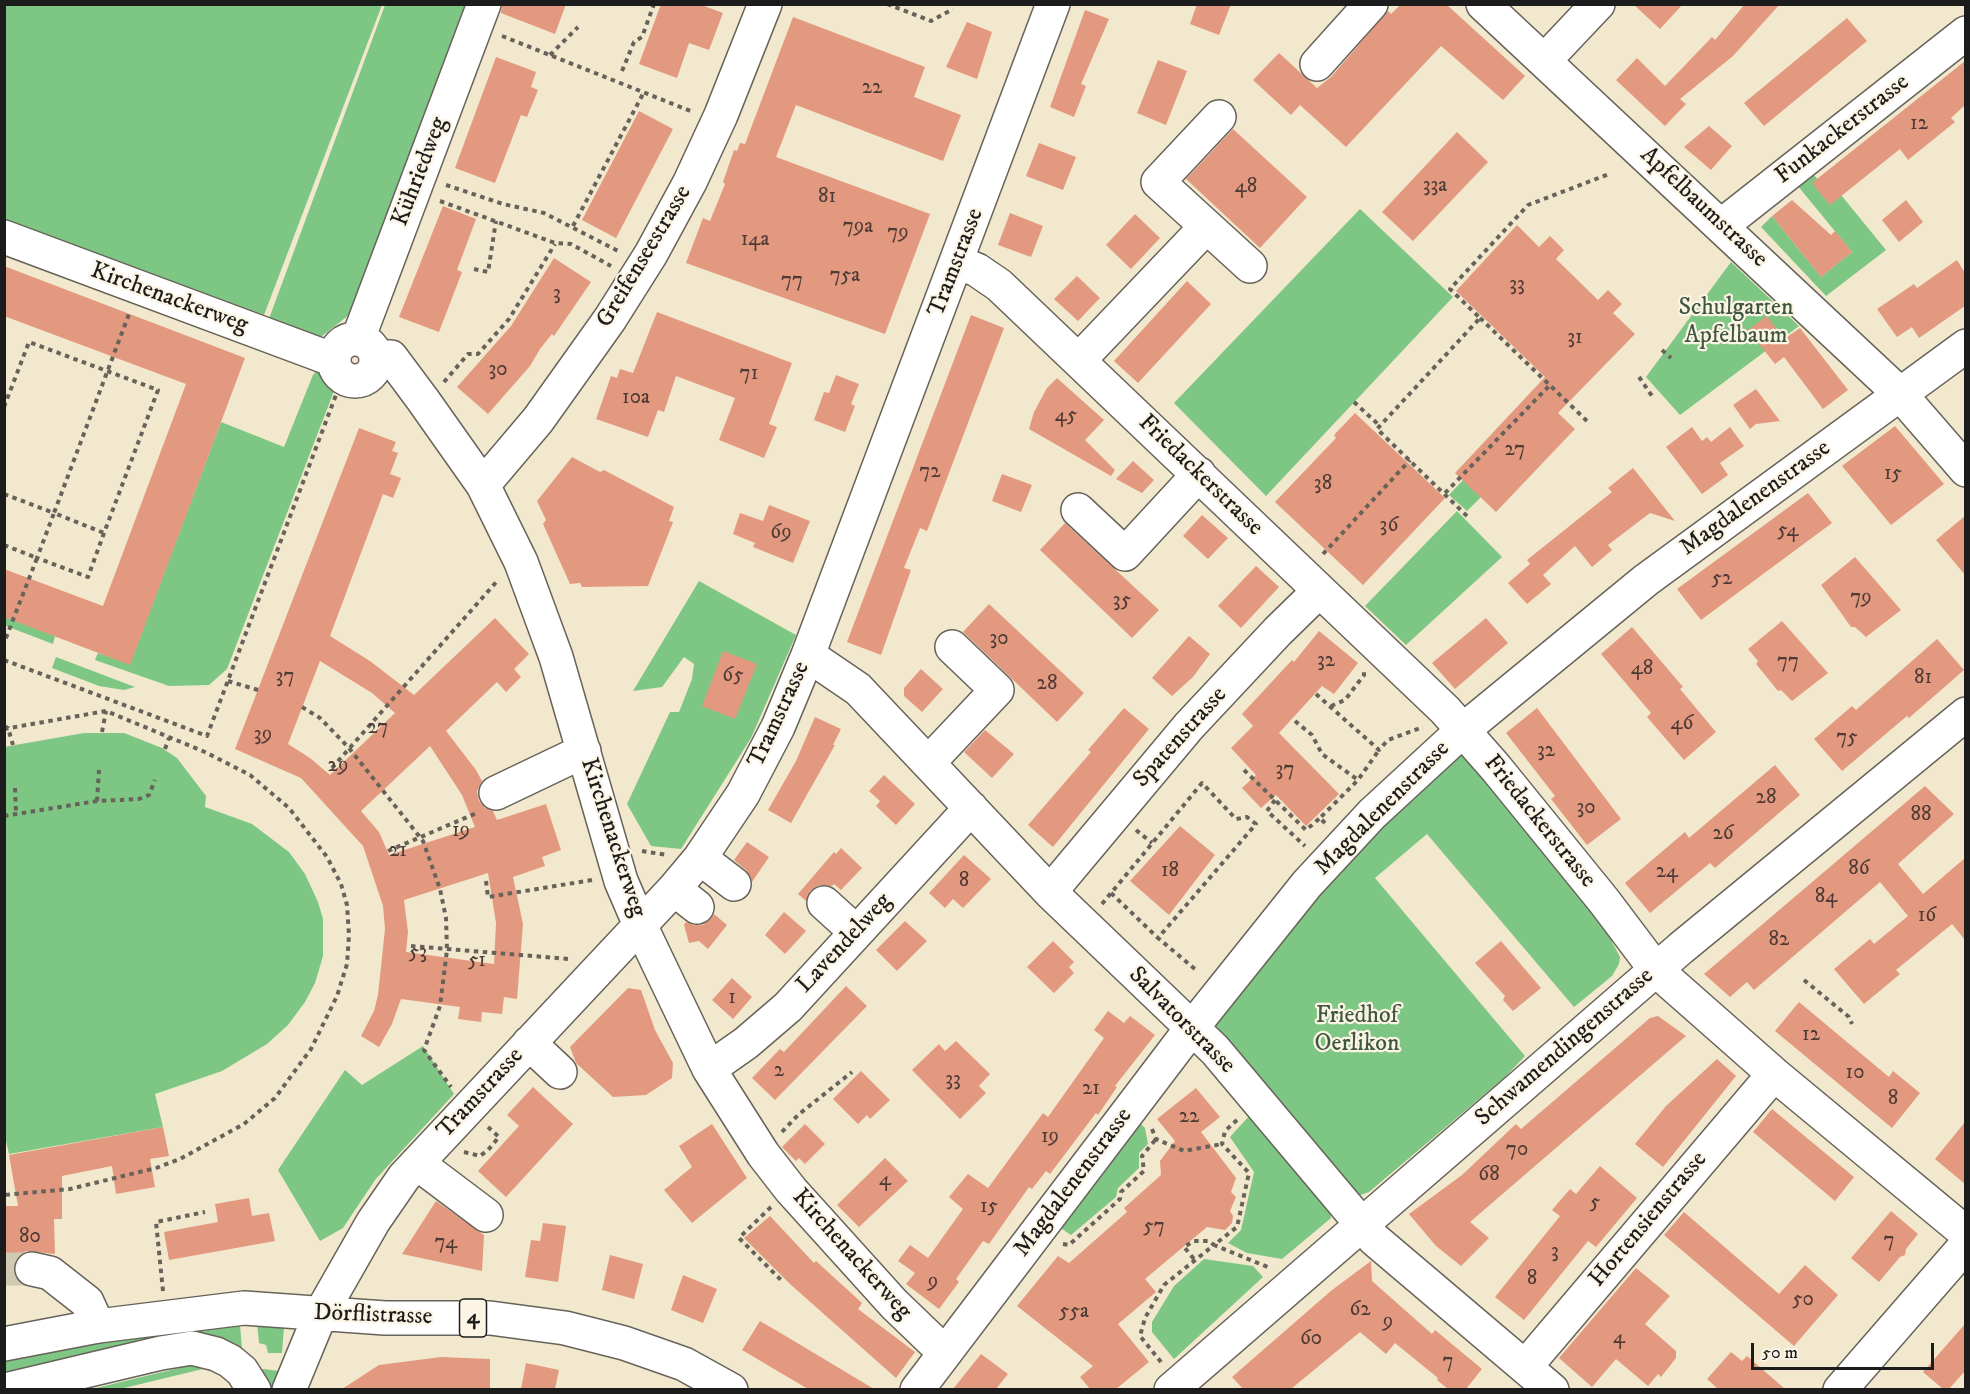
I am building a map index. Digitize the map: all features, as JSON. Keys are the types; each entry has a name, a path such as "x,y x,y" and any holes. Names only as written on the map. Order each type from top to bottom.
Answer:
{"street":[{"name":"Kühriedweg","path":"353,359 484,4"},
{"name":"Greifenseestrasse","path":"483,485 538,420 610,319 651,254 690,182 721,115 765,4"},
{"name":"Tramstrasse","path":"290,1389 320,1315 373,1222 417,1163 640,926 685,898 685,857 742,794 778,727 808,655 1053,4"},
{"path":"1317,64 1371,4"},
{"name":"Apfelbaumstrasse","path":"1483,4 1900,394 1965,470"},
{"path":"1545,60 1598,4"},
{"name":"Funkackerstrasse","path":"1721,226 1965,33"},
{"path":"1220,117 1158,182 1250,266"},
{"path":"1079,360 1206,227"},
{"name":"Kirchenackerweg","path":"4,237 140,287 353,359 391,357 483,485 521,562 556,657 621,880 640,926 709,1069 763,1154 790,1190 894,1304 945,1353"},
{"name":"Friedackerstrasse","path":"957,262 977,270 999,285 1199,474 1317,577 1446,710 1604,901 1656,970 1773,1074 1965,1233"},
{"name":"Magdalenenstrasse","path":"917,1389 1191,1029 1344,843 1462,730 1646,580 1965,346"},
{"path":"1078,510 1125,554 1199,474"},
{"name":"Spatenstrasse","path":"1050,892 1189,726 1278,631 1317,577"},
{"path":"928,763 997,690 952,647"},
{"name":"Salvatorstrasse","path":"808,655 858,689 1050,892 1215,1050 1374,1239 1552,1389"},
{"name":"Schwamendingenstrasse","path":"1180,1382 1656,970 1965,714"},
{"path":"496,793 584,751"},
{"name":"Lavendelweg","path":"709,1069 746,1044 788,1007 971,808"},
{"path":"685,857 734,884"},
{"path":"824,903 856,932"},
{"path":"529,1043 560,1072"},
{"name":"Hortensienstrasse","path":"1525,1367 1773,1074"},
{"path":"417,1163 486,1215"},
{"path":"1840,1389 1965,1245"},
{"path":"32,1269 50,1273 87,1302 98,1326"},
{"name":"Dörflistrasse","path":"4,1344 98,1326 244,1308 320,1315 490,1318 565,1328 624,1343 684,1364 731,1389"},
{"path":"5,1389 192,1348 216,1354 230,1361 242,1371 254,1389"}],"path":[{"path":"622,71 634,42 642,37 654,4"},
{"path":"887,4 931,21 953,9"},
{"path":"550,55 578,27"},
{"path":"504,37 695,112"},
{"path":"573,226 645,92"},
{"path":"1588,422 1450,289 1528,205 1609,174"},
{"path":"420,176 503,204 544,213 630,257"},
{"path":"435,208 438,200 555,243 571,244 613,267"},
{"path":"474,269 488,272 496,221"},
{"path":"442,385 468,354 478,354 509,319 555,243"},
{"path":"4,643 140,287"},
{"path":"1467,516 1377,429 1480,318"},
{"path":"4,407 29,342 158,390 88,577 4,545"},
{"path":"1662,350 1671,358"},
{"path":"4,660 207,736 353,359"},
{"path":"1639,377 1652,396"},
{"path":"1444,493 1550,385"},
{"path":"1354,402 1380,426"},
{"path":"1317,577 1410,460"},
{"path":"4,494 104,533"},
{"path":"332,768 503,574"},
{"path":"1331,706 1345,700 1364,675 1364,666"},
{"path":"228,681 258,690"},
{"path":"1316,694 1379,750"},
{"path":"302,707 320,718 349,748 423,841 440,889 446,918 447,950 440,1006 424,1050 457,1095"},
{"path":"102,732 106,711"},
{"path":"4,1195 70,1189 156,1168 180,1159 244,1124 275,1098 300,1067 337,996 346,964 347,905 341,884 327,858 289,807 250,775 205,752 106,711 6,728 13,746"},
{"path":"1295,721 1312,735 1322,753 1358,780"},
{"path":"1244,770 1306,830 1321,819 1358,780 1388,740 1401,737 1426,725"},
{"path":"165,749 169,738"},
{"path":"97,801 99,770"},
{"path":"4,816 97,801 139,799 149,795 155,780"},
{"path":"1084,925 1202,783 1236,819 1247,817 1256,824 1158,938"},
{"path":"15,788 16,813"},
{"path":"1275,800 1267,811 1306,847"},
{"path":"635,850 685,857"},
{"path":"486,881 489,897 593,880"},
{"path":"1111,893 1196,970"},
{"path":"411,946 579,960"},
{"path":"1804,980 1849,1017 1852,1024"},
{"path":"763,1154 798,1114 852,1072"},
{"path":"1222,1144 1225,1131 1242,1115"},
{"path":"461,1152 480,1156 488,1150 499,1137 486,1125"},
{"path":"1150,1126 1156,1139 1184,1151 1222,1144"},
{"path":"1054,1244 1069,1245 1120,1199 1121,1192 1144,1171 1142,1156 1156,1139"},
{"path":"1180,1382 1140,1336 1144,1318 1164,1285 1237,1227 1249,1173 1222,1144"},
{"path":"783,1282 739,1238 790,1190"},
{"path":"163,1292 156,1222 206,1212"},
{"path":"1194,1259 1184,1247 1194,1241 1209,1241 1235,1256 1261,1263 1278,1273"}],"green space":[{"path":"4,5 382,5 264,315 5,220"},
{"path":"385,5 476,5 363,304 313,343 267,324"},
{"path":"1808,168 1819,181 1841,195 1886,250 1826,296 1761,227 1772,216 1821,277 1852,252 1793,180"},
{"path":"1360,209 1453,297 1266,496 1174,403"},
{"name":"Schulgarten Apfelbaum","path":"1731,262 1799,326 1680,415 1646,377"},
{"path":"317,370 334,391 227,669 209,685 169,686 95,660 98,653 130,664 221,422 284,447"},
{"path":"1463,480 1481,497 1467,511 1449,495"},
{"path":"1457,511 1502,557 1406,645 1365,606"},
{"path":"699,581 796,635 751,738 681,849 651,846 627,804 670,712 679,712 692,679 694,664 684,657 662,687 633,691"},
{"path":"5,617 55,636 53,644 6,626 5,628"},
{"path":"56,657 135,687 124,690 99,686 52,668"},
{"path":"84,733 124,733 162,748 177,758 206,796 205,807 252,824 289,852 305,874 318,902 323,919 323,956 315,983 305,1002 288,1025 267,1044 222,1071 155,1094 163,1127 9,1154 4,1132 4,747"},
{"name":"Friedhof Oerlikon","path":"1460,755 1473,760 1616,937 1612,942 1620,957 1619,964 1612,976 1574,1007 1427,834 1375,878 1525,1056 1505,1077 1369,1192 1355,1197 1214,1026 1310,892 1449,758"},
{"path":"423,1046 454,1094 375,1180 343,1228 320,1241 278,1170 345,1070 362,1085"},
{"path":"1250,1115 1330,1207 1331,1218 1282,1259 1247,1253 1228,1243 1241,1230 1254,1172 1230,1137"},
{"path":"1139,1122 1145,1128 1148,1144 1139,1153 1139,1168 1118,1188 1116,1197 1071,1235 1055,1224"},
{"path":"1204,1259 1253,1266 1263,1277 1174,1359 1152,1332 1152,1322 1174,1286"},
{"path":"257,1323 284,1327 282,1353 268,1353 266,1345 259,1343"},
{"path":"240,1325 243,1359 175,1335 5,1373 4,1359 56,1347"},
{"path":"185,1359 211,1367 120,1389 88,1390 179,1368"},
{"path":"263,1369 279,1371 275,1389 264,1389 255,1374"}],"building":[{"path":"502,4 566,4 555,34 501,13"},
{"path":"661,4 699,4 723,13 709,50 689,43 677,78 639,64"},
{"path":"1197,4 1231,4 1219,35 1190,24"},
{"path":"1401,4 1446,4 1525,76 1503,100 1441,46 1346,147 1300,105 1291,115 1253,80 1279,53 1317,88 1331,77 1388,11 1391,14"},
{"path":"1633,4 1683,4 1660,29"},
{"path":"1745,4 1780,4 1733,56 1680,99 1686,104 1665,126 1616,80 1637,58 1665,86 1712,37 1715,40"},
{"path":"1085,10 1109,19 1081,84 1086,86 1074,117 1050,107"},
{"path":"793,17 925,67 914,97 961,115 943,161 796,105 776,157 930,214 885,334 686,263 703,218 710,221 725,184 723,182 734,150 737,151 740,143 745,144"},
{"path":"1847,18 1867,41 1764,126 1744,103"},
{"path":"967,22 992,32 977,79 946,67"},
{"path":"496,57 536,72 531,87 538,90 527,117 521,115 495,183 455,168"},
{"path":"1158,60 1187,71 1166,125 1137,113"},
{"path":"1965,61 1965,105 1951,118 1955,122 1908,160 1900,149 1830,205 1812,183"},
{"path":"639,111 673,129 616,238 582,220"},
{"path":"1709,126 1732,146 1711,170 1684,147"},
{"path":"1233,129 1307,197 1260,248 1186,179"},
{"path":"1457,132 1488,162 1413,241 1382,212"},
{"path":"1039,143 1076,157 1063,190 1026,176"},
{"path":"1792,200 1831,235 1835,231 1852,252 1821,277 1772,216"},
{"path":"1906,200 1923,222 1899,242 1882,220"},
{"path":"443,206 476,219 457,270 462,272 439,332 399,317"},
{"path":"1010,213 1043,226 1031,257 998,245"},
{"path":"1135,214 1160,238 1131,269 1106,245"},
{"path":"1517,225 1539,247 1550,236 1564,250 1556,259 1598,300 1608,290 1622,304 1613,313 1635,334 1558,413 1575,429 1496,512 1455,473 1545,377 1456,291"},
{"path":"554,258 591,282 554,336 552,334 530,366 488,414 457,387 511,326"},
{"path":"1957,260 1965,273 1965,306 1919,338 1912,327 1897,337 1877,309 1914,284 1917,288"},
{"path":"4,266 245,358 130,665 4,617 4,569 103,606 186,384 4,316"},
{"path":"1077,276 1100,298 1078,321 1054,299"},
{"path":"1187,281 1211,304 1138,383 1114,361"},
{"path":"657,312 792,363 769,424 777,427 764,458 719,440 735,398 676,376 664,412 658,410 648,437 596,419 611,376 617,378 620,369 633,373"},
{"path":"971,315 1004,328 927,531 920,528 904,568 911,570 881,655 847,642"},
{"path":"1767,316 1784,339 1800,328 1848,390 1823,409 1784,357 1775,364 1748,330"},
{"path":"836,375 859,384 851,404 855,406 845,432 814,420 824,392 829,393"},
{"path":"1057,378 1104,420 1085,440 1115,470 1111,476 1029,429 1034,412 1047,388"},
{"path":"1756,389 1780,421 1756,424 1750,429 1733,405"},
{"path":"1355,413 1445,498 1363,585 1275,502 1336,438 1334,435"},
{"path":"1895,426 1944,484 1891,525 1842,466"},
{"path":"1692,427 1702,441 1707,437 1711,442 1730,427 1744,446 1720,463 1728,475 1702,494 1666,447"},
{"path":"359,428 396,442 392,451 398,453 390,474 401,478 393,498 383,494 330,636 370,661 414,695 495,618 529,654 514,669 521,677 506,692 497,682 446,731 482,781 477,791 479,801 485,808 493,811 497,820 546,804 561,850 542,857 545,866 513,877 523,924 517,999 504,997 502,1014 482,1012 481,1022 458,1019 460,1007 401,999 392,1024 379,1047 361,1036 374,1011 378,995 385,929 383,906 363,846 301,778 235,749","holes":["320,661 372,693 395,713 330,775 310,758 288,744","430,746 462,795 475,827 389,855 379,832 361,811","488,873 496,923 494,964 406,952 408,932 404,900"]},
{"path":"572,457 600,472 604,470 674,507 669,521 673,522 648,586 582,587 580,583 570,584 543,524 546,520 537,501"},
{"path":"1133,461 1154,480 1142,493 1116,479"},
{"path":"1633,468 1675,521 1650,513 1608,545 1612,550 1592,567 1575,546 1543,575 1551,584 1527,604 1508,583 1530,564 1527,560 1612,492 1608,488"},
{"path":"1002,474 1032,485 1021,512 992,501"},
{"path":"1808,493 1832,523 1701,620 1677,589"},
{"path":"769,505 810,521 793,563 753,547 755,543 733,534 740,513 763,521"},
{"path":"1202,515 1228,538 1208,559 1183,536"},
{"path":"1965,516 1965,575 1936,540"},
{"path":"1065,523 1159,610 1132,638 1040,550"},
{"path":"1855,557 1901,610 1866,637 1855,627 1851,627 1821,585"},
{"path":"1256,566 1279,587 1241,628 1218,606"},
{"path":"989,604 1084,693 1057,722 963,632"},
{"path":"1486,618 1508,643 1455,689 1432,663"},
{"path":"1782,621 1828,673 1792,701 1781,690 1778,691 1756,664 1758,661 1748,649"},
{"path":"1632,627 1683,687 1680,689 1716,732 1684,760 1647,717 1651,713 1601,654"},
{"path":"1319,631 1358,663 1334,694 1322,686 1279,733 1339,794 1306,826 1276,795 1261,808 1242,788 1256,775 1231,748 1253,726 1242,714 1292,660 1294,662"},
{"path":"1189,636 1210,654 1193,677 1172,696 1152,678"},
{"path":"1937,639 1964,670 1909,718 1907,716 1842,771 1814,739 1852,706 1856,710"},
{"path":"723,651 757,664 735,719 702,706"},
{"path":"921,669 943,689 922,712 904,696 904,688"},
{"path":"1124,708 1149,729 1053,847 1028,825 1091,752 1088,750"},
{"path":"1537,708 1621,819 1587,845 1551,799 1555,796 1506,733"},
{"path":"815,717 841,729 833,745 835,745 791,823 768,810 796,761"},
{"path":"985,730 1014,754 992,778 964,752"},
{"path":"1775,765 1800,795 1715,868 1710,863 1650,913 1625,883 1685,832 1689,838"},
{"path":"884,775 915,804 896,825 876,806 880,801 869,791"},
{"path":"1925,786 1954,814 1898,864 1923,894 1965,858 1965,940 1952,924 1896,970 1900,974 1864,1004 1834,969 1870,939 1874,944 1908,916 1880,882 1754,990 1747,982 1730,997 1704,974"},
{"path":"1180,826 1215,855 1169,915 1130,881"},
{"path":"747,842 769,857 752,882 746,870 734,860"},
{"path":"841,848 862,868 841,890 834,884 832,886 819,885 810,891 806,901 798,894 834,852 836,854"},
{"path":"964,855 991,879 963,908 953,899 945,908 929,893"},
{"path":"784,912 806,931 785,954 765,935"},
{"path":"714,914 727,925 708,949 699,941 689,943 684,925 686,922 703,925"},
{"path":"905,921 927,941 897,971 876,950"},
{"path":"1053,941 1074,962 1069,967 1074,973 1054,993 1027,967"},
{"path":"1501,941 1541,988 1513,1011 1503,1000 1505,996 1475,963"},
{"path":"732,978 752,997 733,1019 712,1000"},
{"path":"846,986 867,1006 775,1100 752,1078 780,1049 784,1052"},
{"path":"628,988 641,990 655,1030 673,1063 672,1078 646,1095 613,1097 576,1063 570,1047"},
{"path":"1799,1002 1889,1077 1893,1071 1920,1093 1892,1128 1775,1031"},
{"path":"1108,1011 1124,1023 1130,1016 1155,1035 1115,1086 1117,1087 1098,1115 1096,1113 1050,1174 1046,1171 1032,1189 1029,1187 989,1244 983,1241 956,1279 959,1282 939,1309 906,1284 915,1273 898,1261 910,1245 928,1258 963,1209 949,1197 968,1174 988,1188 1043,1113 1048,1117 1104,1038 1094,1030"},
{"path":"1658,1016 1686,1036 1470,1222 1489,1238 1461,1266 1436,1246 1409,1214 1462,1175 1516,1124 1521,1129 1650,1018"},
{"path":"956,1041 990,1074 979,1086 986,1093 960,1119 912,1070 939,1044 945,1051"},
{"path":"1717,1059 1736,1076 1663,1167 1635,1144 1666,1106"},
{"path":"861,1071 890,1100 870,1119 867,1115 858,1124 833,1099"},
{"path":"533,1087 573,1124 506,1197 478,1171 519,1126 507,1115"},
{"path":"1196,1088 1220,1117 1201,1132 1236,1178 1231,1192 1236,1197 1230,1211 1233,1216 1232,1223 1225,1230 1207,1227 1145,1279 1156,1292 1118,1324 1149,1362 1116,1389 1090,1389 1080,1377 1093,1366 1017,1306 1058,1256 1069,1263 1127,1212 1124,1208 1161,1175 1160,1161 1175,1141 1157,1119"},
{"path":"1772,1109 1854,1177 1835,1201 1753,1132"},
{"path":"1965,1122 1965,1184 1935,1159"},
{"path":"712,1124 747,1178 692,1223 664,1190 692,1167 679,1146"},
{"path":"805,1124 825,1144 805,1164 799,1158 796,1161 782,1147"},
{"path":"163,1127 169,1156 150,1159 155,1187 116,1194 112,1166 62,1176 62,1219 54,1219 55,1254 26,1251 18,1257 14,1266 14,1275 24,1285 4,1285 4,1206 18,1206 9,1155"},
{"path":"885,1158 908,1181 859,1227 837,1205"},
{"path":"1600,1166 1637,1198 1596,1247 1588,1241 1524,1320 1495,1297 1560,1216 1552,1210 1570,1189 1576,1194"},
{"path":"249,1198 252,1216 269,1213 275,1241 169,1260 164,1232 218,1222 215,1204"},
{"path":"436,1201 484,1235 482,1271 402,1254"},
{"path":"1891,1211 1918,1234 1906,1249 1905,1255 1900,1257 1879,1282 1851,1258"},
{"path":"1684,1212 1779,1294 1805,1265 1838,1295 1794,1346 1664,1235"},
{"path":"770,1216 814,1263 816,1261 862,1303 858,1309 915,1352 896,1378 790,1284 744,1238"},
{"path":"543,1223 566,1226 558,1282 525,1277 531,1240 540,1241"},
{"path":"610,1255 643,1264 634,1299 602,1290"},
{"path":"1371,1261 1372,1281 1432,1334 1435,1330 1482,1369 1466,1389 1448,1389 1395,1343 1386,1354 1360,1332 1291,1389 1243,1389 1232,1377 1332,1290"},
{"path":"1636,1268 1670,1296 1645,1324 1676,1351 1676,1358 1661,1377 1658,1374 1648,1386 1616,1359 1592,1387 1559,1358"},
{"path":"683,1275 717,1289 703,1323 671,1310"},
{"path":"760,1321 874,1389 808,1389 742,1350"},
{"path":"1965,1324 1965,1371 1949,1389 1943,1389 1923,1372"},
{"path":"1731,1352 1742,1361 1747,1356 1785,1389 1718,1389 1707,1379"},
{"path":"981,1354 1008,1374 996,1389 953,1389"},
{"path":"441,1357 490,1359 490,1389 342,1389 379,1365"},
{"path":"526,1363 559,1370 555,1389 521,1389"}],"tunnel":[{"path":"4,1269 32,1269"}]}
